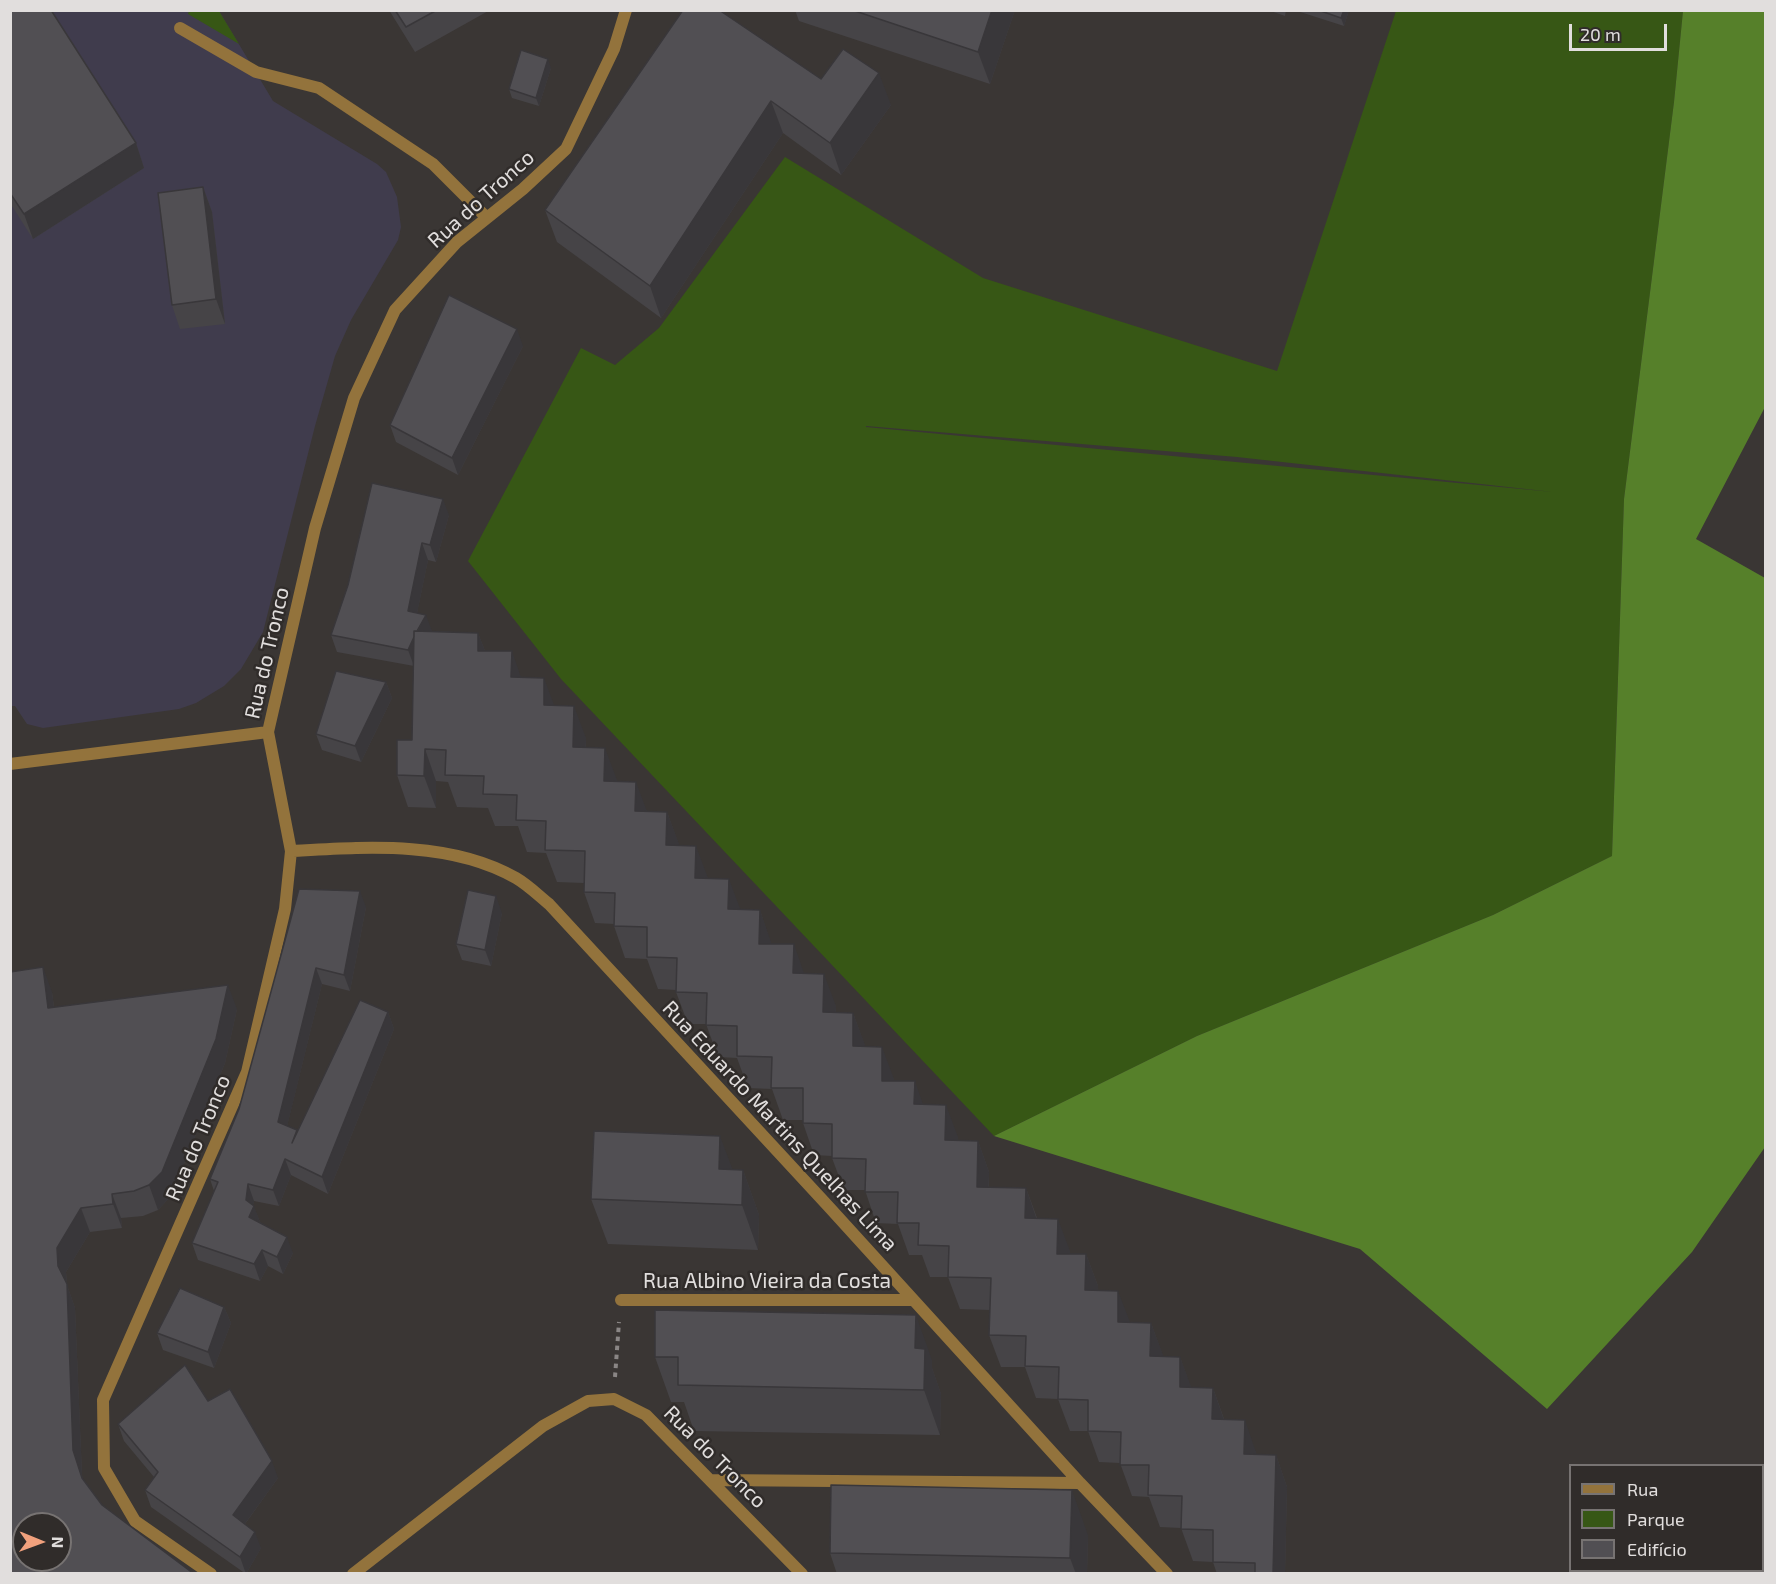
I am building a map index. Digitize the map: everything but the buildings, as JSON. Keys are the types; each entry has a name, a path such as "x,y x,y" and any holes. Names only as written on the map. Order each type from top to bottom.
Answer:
{"street":[{"name":"Rua do Tronco","path":"212,1574 135,1521 104,1467 103,1400 247,1072 285,909 291,851 268,732 315,528 354,398 396,310 457,242 523,189 566,149 614,49 626,10"},
{"path":"180,28 256,72 319,88 433,164 486,217"},
{"path":"10,764 268,732"},
{"name":"Rua Eduardo Martins Quelhas Lima","path":"291,851 429,850 475,860 517,878 549,903 1080,1483 1167,1574"},
{"name":"Rua Albino Vieira da Costa","path":"621,1300 913,1300"},
{"name":"Rua do Tronco","path":"614,1399 646,1415 802,1574"},
{"path":"353,1574 543,1426 588,1401 614,1399"},
{"path":"712,1480 1080,1483"}],"path":[{"path":"614,1399 615,1349 621,1300"}],"shaded area":[{"path":"10,11 219,11 273,101 377,164 386,172 397,197 401,227 398,240 351,320 335,356 263,632 241,669 224,686 196,703 179,709 43,728 27,724 15,706 11,706"}],"green space":[{"path":"189,11 219,11 239,44 188,14"},
{"path":"1396,11 1683,11 1674,102 1624,499 1612,856 1493,915 1197,1036 994,1136 561,679 468,561 581,348 615,365 659,328 785,157 983,278 1277,371","holes":["866,426 1237,457 1553,492"]},
{"path":"1683,11 1765,11 1765,407 1696,539 1765,578 1765,1147 1692,1252 1547,1409 1360,1249 994,1136 1197,1036 1493,915 1612,856 1624,499 1674,102"}]}
